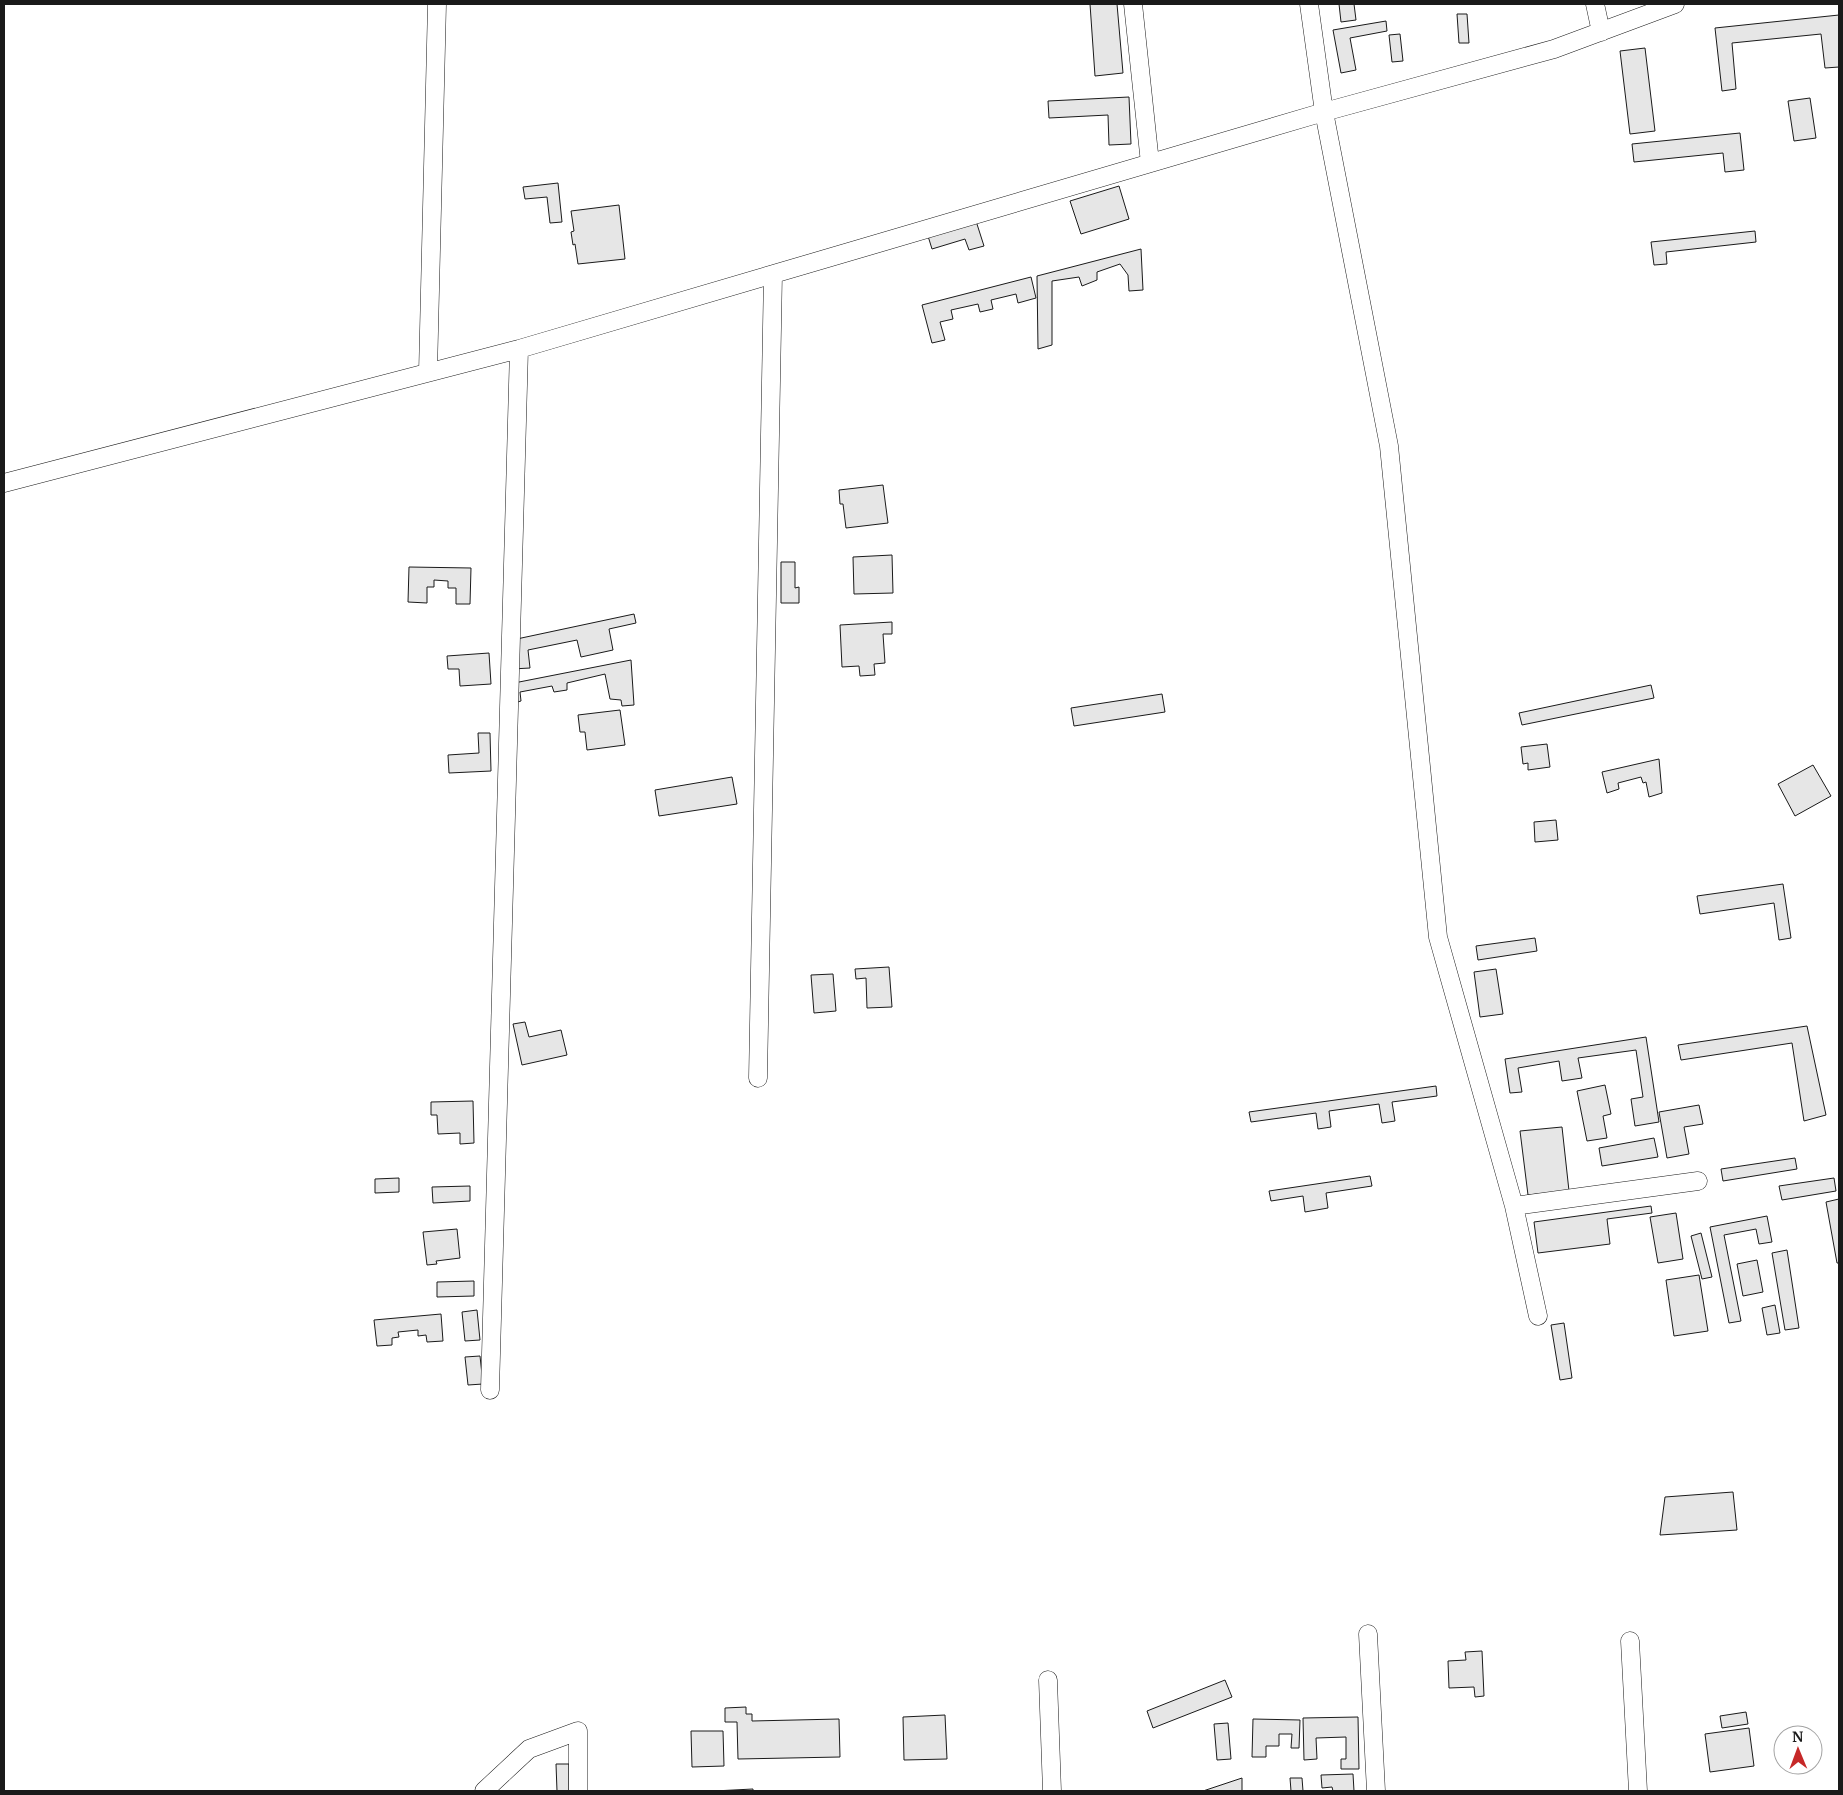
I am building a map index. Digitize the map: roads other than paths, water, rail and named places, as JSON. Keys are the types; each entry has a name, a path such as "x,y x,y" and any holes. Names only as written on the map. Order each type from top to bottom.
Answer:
{"street":[{"path":"428,372 437,4"},
{"path":"1133,4 1150,163"},
{"path":"1309,4 1324,112 1389,446 1438,936 1514,1206 1538,1316"},
{"path":"1596,4 1602,32"},
{"path":"4,483 519,349 1324,112 1554,50 1675,4"},
{"path":"758,1078 773,274"},
{"path":"490,1390 519,349"},
{"path":"1514,1206 1698,1180"},
{"path":"1368,1634 1376,1791"},
{"path":"1630,1640 1638,1791"},
{"path":"1048,1680 1052,1791"},
{"path":"484,1791 529,1749 578,1731 578,1791"}]}
